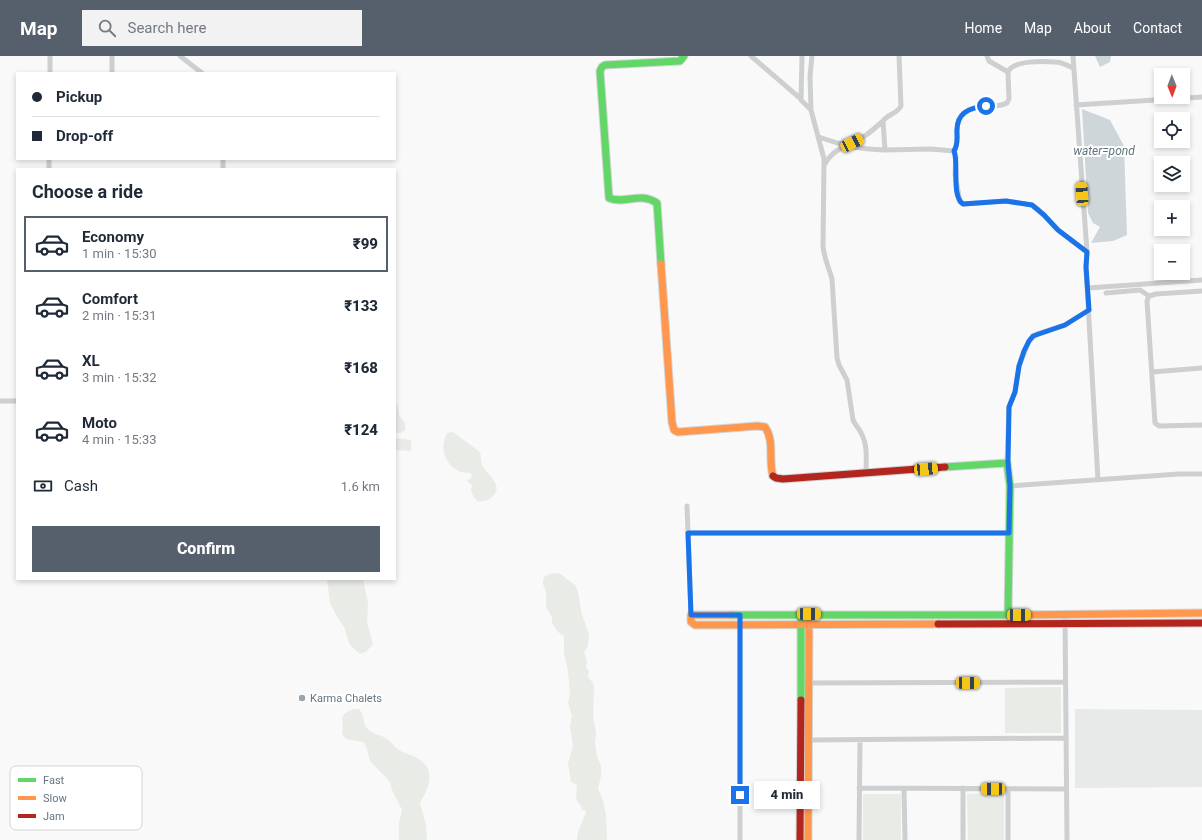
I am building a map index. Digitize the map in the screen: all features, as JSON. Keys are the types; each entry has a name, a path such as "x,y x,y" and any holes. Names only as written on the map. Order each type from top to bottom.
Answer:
{"street":[{"path":"50,56 50,72"},
{"path":"112,56 112,72"},
{"path":"180,56 201,72"},
{"path":"684,56 680,61 605,65 600,71 610,198 616,200 648,197 657,203 672,422 674,430 678,432 757,426 765,427 769,432 770,438 772,475 776,478 783,479 1008,463"},
{"path":"751,56 801,99 811,110"},
{"path":"801,99 802,56"},
{"path":"812,56 810,76 811,110 823,150 824,165 823,253 830,268 832,279 837,358 847,380 853,420 862,433 865,443 866,473"},
{"path":"824,165 830,156 865,136 874,130 887,116 898,111 901,106 898,56"},
{"path":"987,56 989,62 1008,72"},
{"path":"1073,56 1087,252 1086,267 1098,480"},
{"path":"1073,68 1056,62 1024,62 1013,66 1008,72 1008,102 1004,104 975,107 964,112 957,123 957,144 954,151 956,159 955,174 959,199 963,204 1006,201 1032,205 1058,230 1087,252"},
{"path":"1076,105 1202,98"},
{"path":"883,121 885,150"},
{"path":"819,137 846,146 885,150 931,149 954,151"},
{"path":"1088,288 1202,280"},
{"path":"1106,292 1140,290 1149,296 1156,294 1202,291"},
{"path":"1149,296 1147,304 1155,420 1157,425 1202,425"},
{"path":"1008,615 1010,486 1008,463 1009,407 1015,392 1019,366 1029,341 1037,334 1065,325 1089,310"},
{"path":"1152,372 1202,368"},
{"path":"0,401 16,401"},
{"path":"1010,486 1179,474 1202,474"},
{"path":"687,506 691,622 695,624 1202,624"},
{"path":"688,533 1009,533"},
{"path":"691,615 1065,615 1202,613"},
{"path":"800,840 801,614"},
{"path":"808,840 809,614"},
{"path":"740,615 740,840"},
{"path":"1065,615 1067,840"},
{"path":"808,683 1065,682"},
{"path":"808,740 1066,738"},
{"path":"859,840 860,740"},
{"path":"859,788 1066,789"},
{"path":"904,788 905,840"},
{"path":"963,788 963,840"},
{"path":"1008,789 1008,840"}],"shaded area":[{"path":"396,403 398,406 399,415 405,423 405,430 401,433 396,433"},
{"path":"453,432 480,452 482,465 494,480 497,488 496,493 489,499 477,501 472,494 471,488 473,486 467,481 472,477 471,473 462,472 455,469 447,461 444,450 445,439 447,433"},
{"path":"396,438 411,440 411,451 396,450"},
{"path":"559,573 575,585 578,592 582,615 589,634 588,646 584,652 587,661 586,667 589,671 588,677 593,683 594,688 593,716 596,733 595,743 597,756 601,766 601,776 598,789 603,800 606,815 607,840 577,840 578,832 586,812 585,810 582,810 577,799 577,785 571,782 568,764 573,746 570,726 572,716 568,702 570,693 568,671 564,653 564,636 558,632 552,623 552,617 546,607 546,592 543,584 545,576"},
{"path":"327,580 363,580 368,603 367,622 373,644 366,652 360,654 350,645 344,627 330,603"},
{"path":"1061,687 1061,733 1005,733 1005,688"},
{"path":"354,709 359,709 361,711 367,728 386,738 397,749 419,759 428,769 428,786 420,803 426,825 427,840 399,840 399,823 402,810 392,790 390,782 370,761 366,746 363,742 346,739 342,734 342,718 345,713"},
{"path":"1075,709 1202,710 1202,787 1075,788"},
{"path":"1004,793 1004,840 968,840 967,794"},
{"path":"863,794 901,794 901,840 863,840"}],"water":[{"path":"1095,56 1111,56 1110,62 1100,67"},
{"name":"water=pond","path":"1082,109 1110,120 1124,146 1127,235 1113,241 1091,243 1100,227 1093,223 1088,213"}],"traffic: fast":[{"path":"661,264 657,203 644,198 621,200 609,198 600,71 605,65 680,61 684,56"},
{"path":"945,467 1007,463 1010,486 1008,615"},
{"path":"731,615 1010,615"},
{"path":"801,620 801,700"}],"traffic: slow":[{"path":"661,264 672,422 674,430 678,432 757,426 765,427 771,444 771,464 773,476"},
{"path":"1010,615 1202,613"},
{"path":"731,615 691,615 691,622 695,625 938,624"},
{"path":"808,840 809,620"}],"traffic: jam":[{"path":"773,476 783,479 945,467"},
{"path":"938,624 1202,623"},
{"path":"800,840 801,700"}],"place":[{"name":"Karma Chalets","path":"302,698"}],"route":[{"path":"740,795 740,615 691,615 688,533 1009,533 1009,407 1017,385 1019,366 1024,351 1033,336 1065,325 1089,310 1086,267 1087,252 1068,239 1051,224 1038,209 1032,205 1006,201 963,204 960,202 955,174 956,157 954,151 957,147 957,123 964,112 975,107 986,106"}]}
